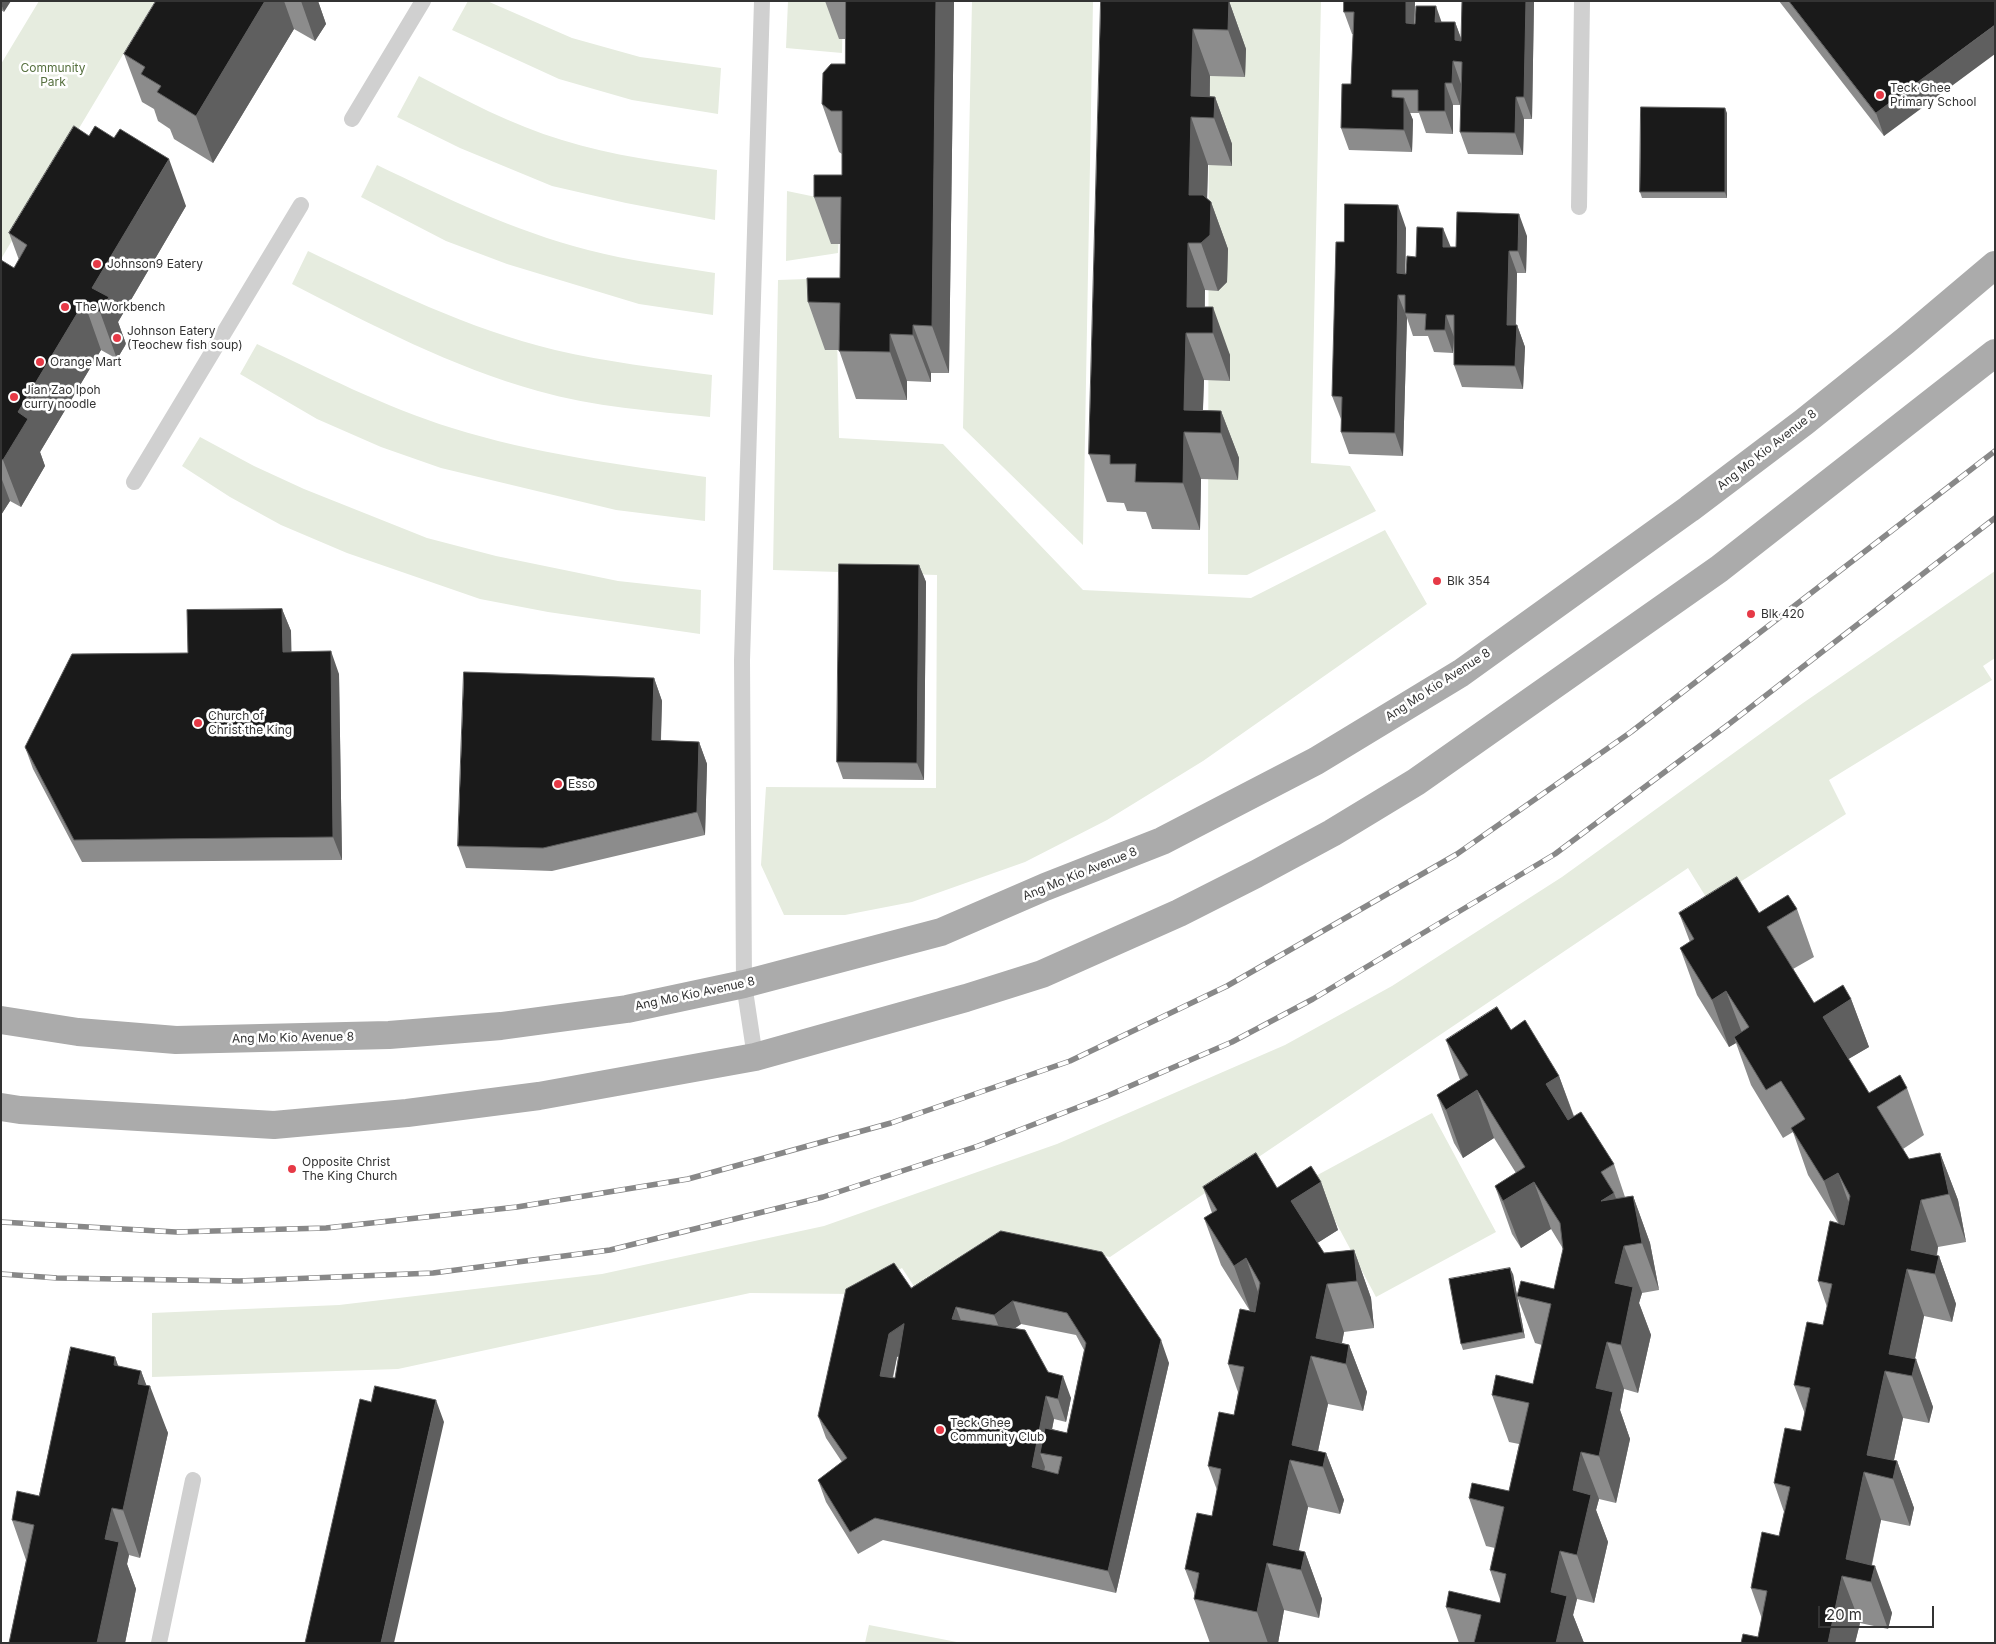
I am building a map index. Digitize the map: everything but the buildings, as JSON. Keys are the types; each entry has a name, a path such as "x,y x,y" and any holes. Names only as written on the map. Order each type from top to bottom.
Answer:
{"main road":[{"name":"Ang Mo Kio Avenue 8","path":"1,1020 78,1032 176,1040 389,1035 501,1026 627,1009 744,984 941,932 1045,887 1162,841 1316,761 1460,673 1690,509 1905,342 1995,265"},
{"path":"1,1107 20,1110 274,1125 407,1113 539,1096 755,1057 966,998 1042,974 1179,913 1332,833 1416,782 1719,569 1995,352"}],"lane":[{"path":"352,119 423,1"},
{"path":"755,1057 744,984 742,660 762,1"},
{"path":"1579,207 1582,1"},
{"path":"134,482 301,205"},
{"path":"159,1643 194,1480"}],"green space":[{"name":"Community Park","path":"39,1 155,1 1,259 1,64"},
{"path":"468,1 487,1 572,38 640,57 721,68 718,114 632,100 559,79 452,30"},
{"path":"788,1 843,1 842,53 786,48"},
{"path":"972,1 1093,1 1083,545 963,428"},
{"path":"1209,1 1321,1 1311,463 1350,466 1376,511 1247,575 1208,574"},
{"path":"419,76 507,119 543,134 581,146 717,170 715,220 626,203 552,186 460,148 397,117"},
{"path":"377,165 481,213 561,242 619,257 715,273 713,315 639,304 507,264 446,241 361,197"},
{"path":"787,191 840,202 838,253 786,261"},
{"path":"308,251 429,307 523,341 594,358 712,375 710,417 624,408 580,401 506,381 443,357 382,330 292,284"},
{"path":"836,278 839,438 943,444 1083,590 1251,598 1385,530 1427,604 1203,761 1107,820 1025,862 912,902 845,915 784,915 761,865 766,787 936,788 937,575 773,570 778,280"},
{"path":"257,344 377,400 452,428 546,452 706,477 705,521 616,510 441,468 381,447 317,419 240,374"},
{"path":"200,437 254,466 304,489 427,538 496,556 618,581 701,590 700,634 548,612 480,599 347,553 281,525 230,497 182,466"},
{"path":"1995,571 1995,658 1983,666 1992,680 1829,780 1846,814 1709,902 1688,868 1110,1257 1009,1236 919,1294 902,1268 855,1294 750,1293 398,1369 152,1377 152,1313 339,1305 602,1274 824,1226 1057,1144 1285,1045 1392,986 1562,877 1803,703"},
{"path":"1432,1113 1496,1232 1376,1297 1312,1178"},
{"path":"869,1625 962,1643 865,1643"}],"railway":[{"path":"1,1222 176,1232 326,1228 517,1207 688,1179 891,1123 1070,1061 1227,986 1457,854 1631,732 1995,451"},
{"path":"1,1274 57,1278 239,1281 433,1273 610,1250 823,1197 978,1146 1107,1096 1232,1042 1313,999 1555,854 1729,724 1995,518"}],"place":[{"name":"Teck Ghee Primary School","path":"1880,95"},
{"name":"Johnson9 Eatery","path":"97,264"},
{"name":"The Workbench","path":"65,307"},
{"name":"Johnson Eatery (Teochew fish soup)","path":"117,338"},
{"name":"Orange Mart","path":"40,362"},
{"name":"Jian Zao Ipoh curry noodle","path":"14,397"},
{"name":"Blk 354","path":"1437,581"},
{"name":"Blk 420","path":"1751,614"},
{"name":"Church of Christ the King","path":"198,723"},
{"name":"Esso","path":"558,784"},
{"name":"Opposite Christ The King Church","path":"292,1169"},
{"name":"Teck Ghee Community Club","path":"940,1430"}]}
